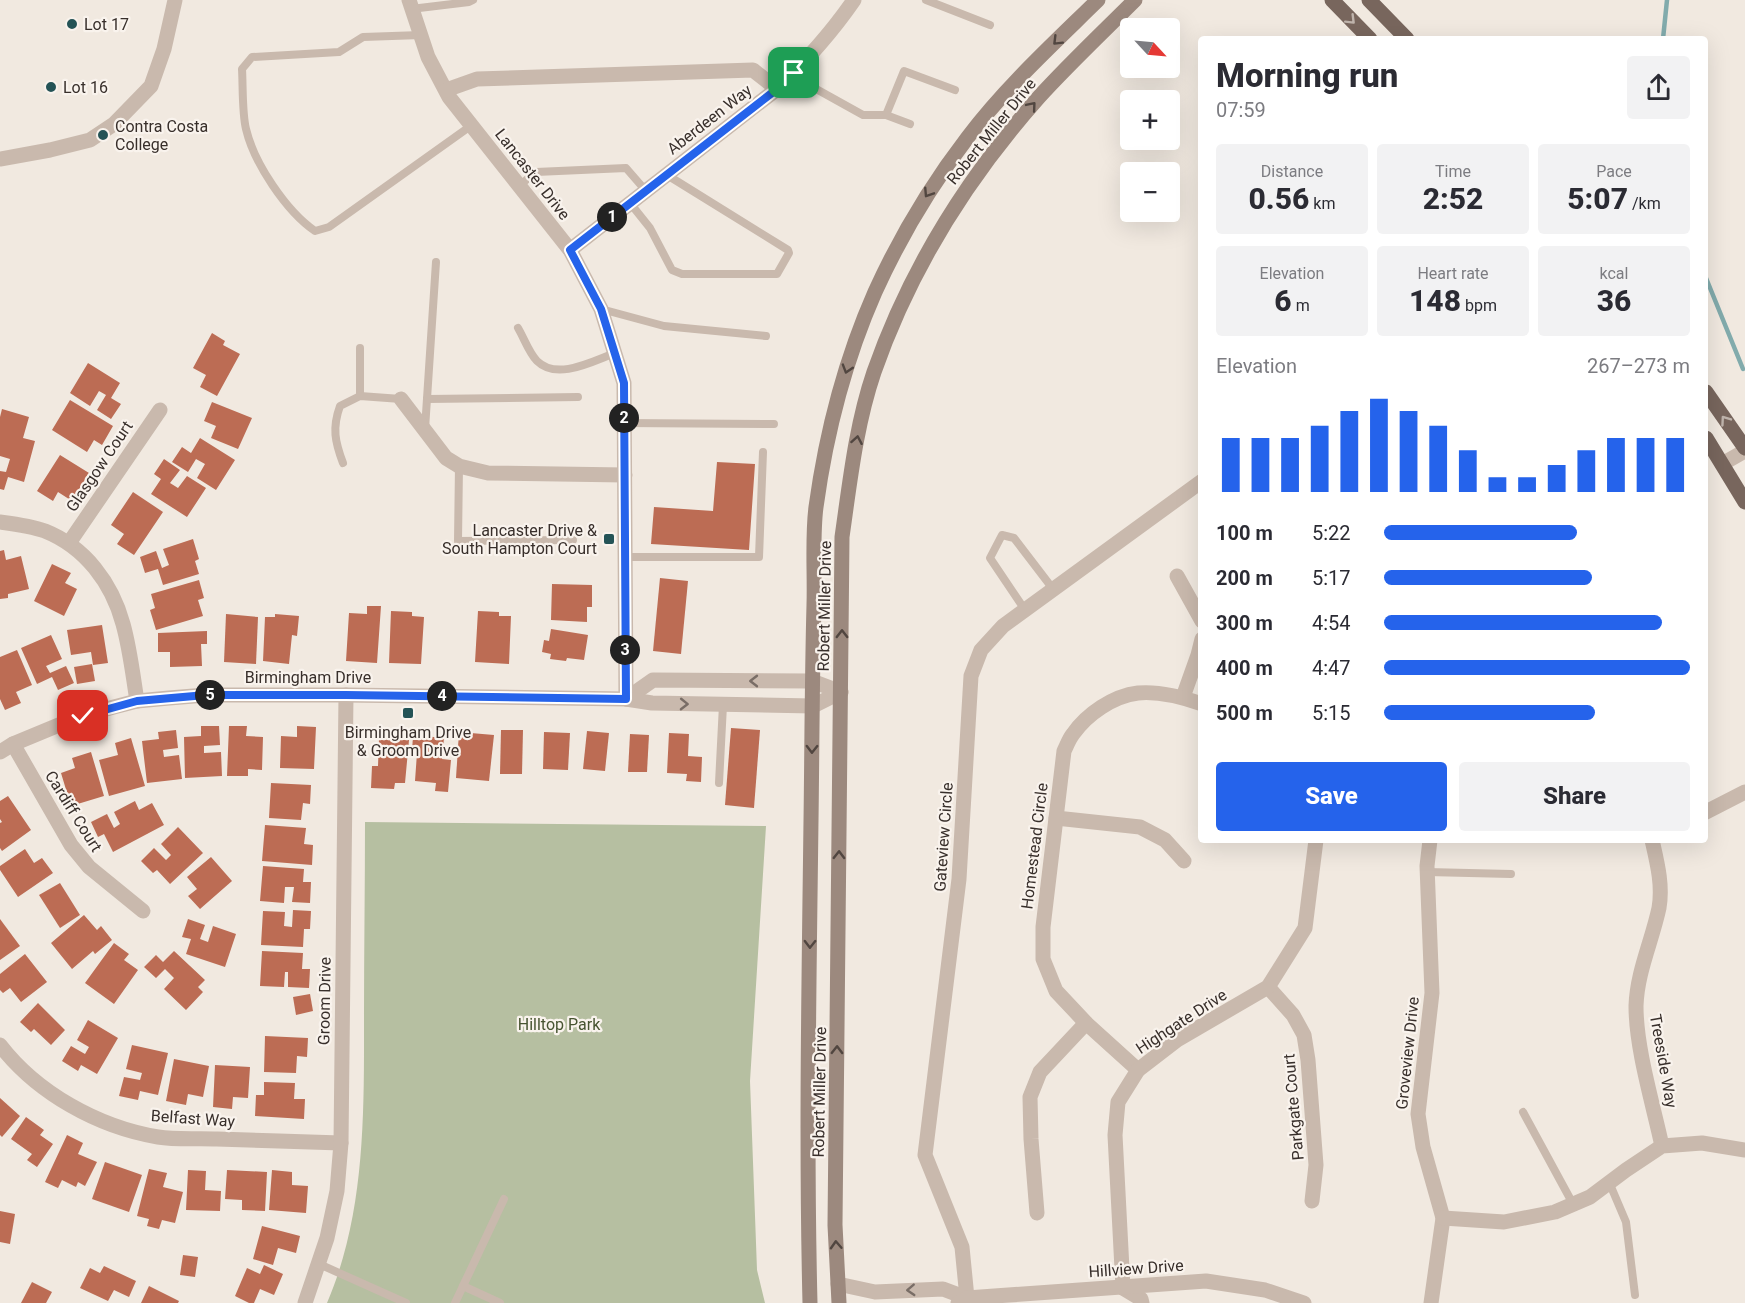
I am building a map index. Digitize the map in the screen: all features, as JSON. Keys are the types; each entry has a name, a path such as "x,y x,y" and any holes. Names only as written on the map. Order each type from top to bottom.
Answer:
{"main road":[{"name":"Robert Miller Drive","path":"810,1303 807,1181 812,681 816,510 830,430 859,330 875,292 928,193 969,134 1017,81 1098,0"},
{"name":"Robert Miller Drive","path":"839,1303 835,1225 843,537 857,436 874,373 904,297 932,243 958,200 994,150 1040,97 1135,0"},
{"path":"1332,0 1367,36"},
{"path":"1369,0 1404,36"},
{"path":"1708,395 1745,449"},
{"path":"1708,441 1745,502"}],"street":[{"path":"0,159 90,140 114,124 151,86 166,40 175,0"},
{"name":"Aberdeen Way","path":"570,250 777,89 824,39 851,1"},
{"name":"Lancaster Drive","path":"410,4 428,57 446,90 570,250 601,309 615,353 624,383 626,699"},
{"path":"446,90 477,79 753,70 777,89"},
{"path":"401,399 446,458 459,466 488,473 625,475"},
{"name":"Glasgow Court","path":"69,543 160,410"},
{"path":"1722,464 1745,449"},
{"name":"Gateview Circle","path":"963,1301 962,1247 925,1155 959,879 971,676 981,650 1003,626 1198,484"},
{"path":"0,522 44,531 69,543 99,572 116,604 123,624 137,701"},
{"path":"1178,576 1198,614"},
{"path":"1183,697 1198,655"},
{"path":"626,699 653,680 812,681 841,692"},
{"name":"Birmingham Drive","path":"6,748 83,716 137,701 206,695 626,699 652,703 813,706 841,692"},
{"name":"Homestead Circle","path":"1138,1070 1086,1023 1056,991 1043,959 1042,927 1064,751 1072,735 1086,720 1108,703 1138,693 1183,697 1198,703"},
{"name":"Groom Drive","path":"305,1303 327,1238 337,1191 340,1143 346,695"},
{"name":"Cardiff Court","path":"6,748 71,845 89,867 143,911"},
{"path":"1708,811 1745,792"},
{"path":"1056,818 1140,827 1165,840 1184,861"},
{"name":"Highgate Drive","path":"1123,1288 1115,1135 1118,1102 1138,1070 1177,1040 1268,987 1305,928 1316,843"},
{"name":"Groveview Drive","path":"1430,843 1427,872 1432,993 1418,1114 1423,1147 1443,1218 1431,1303"},
{"name":"Treeside Way","path":"1653,843 1660,872 1659,906 1642,965 1636,1006 1640,1045 1662,1146"},
{"name":"Parkgate Court","path":"1268,987 1293,1015 1304,1035 1317,1165 1312,1201"},
{"path":"1037,1213 1030,1097 1040,1072 1086,1023"},
{"name":"Belfast Way","path":"0,1045 13,1062 39,1084 66,1102 111,1124 159,1137 340,1143"},
{"path":"1443,1218 1504,1222 1555,1212 1590,1197 1662,1146 1702,1143 1745,1150"},
{"name":"Hillview Drive","path":"963,1301 1206,1281 1265,1290 1304,1303"},
{"path":"838,1284 875,1292 943,1289 963,1301"},
{"path":"1115,1303 1123,1288 1142,1299 1142,1303"}],"lane":[{"path":"410,4 473,0"},
{"path":"926,0 990,25"},
{"path":"421,35 363,37 339,52 252,57 243,69 246,128 259,162 280,196 304,223 315,231 329,227 472,125"},
{"path":"886,115 904,71 955,90"},
{"path":"794,73 818,90 863,115 886,115 910,124"},
{"path":"520,185 536,172 626,168 646,191"},
{"path":"630,203 650,228 672,270 682,274 777,274 789,253 788,250 667,175"},
{"path":"425,433 435,262"},
{"path":"601,309 664,326 766,336"},
{"path":"518,328 536,360 546,368 562,370 615,353"},
{"path":"360,348 360,396"},
{"path":"343,463 334,432 335,419 340,406 360,396 401,399"},
{"path":"427,399 578,397"},
{"path":"624,423 774,424"},
{"path":"625,557 759,557 763,452"},
{"path":"459,466 458,541 573,540"},
{"path":"1025,610 990,558 1002,534 1014,538 1053,590"},
{"path":"719,783 723,705"},
{"path":"1427,872 1511,874"},
{"path":"1523,1112 1573,1204"},
{"path":"1609,1182 1626,1222 1635,1295"},
{"path":"455,1303 504,1199"},
{"path":"319,1264 406,1303"},
{"path":"463,1286 500,1303"}],"green space":[{"name":"Hilltop Park","path":"365,822 766,826 750,1081 757,1270 765,1303 327,1303 340,1268 349,1233 356,1197 363,1125"}],"building":[{"path":"212,333 225,341 223,345 240,354 217,396 200,387 206,375 193,368"},
{"path":"88,363 120,383 111,398 121,404 111,419 97,410 106,395 99,391 90,406 70,393"},
{"path":"70,400 113,426 102,445 94,440 87,452 52,430"},
{"path":"212,402 252,418 238,449 211,438 216,426 204,421"},
{"path":"2,409 29,417 23,438 35,441 24,482 8,477 4,490 0,489 0,471 6,472 10,459 0,456"},
{"path":"200,438 235,460 216,490 197,478 205,464 196,459 188,472 172,462 182,447 191,453"},
{"path":"60,455 89,473 72,501 58,492 53,501 37,491"},
{"path":"164,459 180,470 170,483 178,488 187,476 206,488 187,517 151,494 161,479 154,474"},
{"path":"717,462 755,464 749,550 651,544 654,507 713,511"},
{"path":"133,492 163,512 134,555 117,544 124,534 111,525"},
{"path":"193,539 199,559 195,561 199,574 163,585 158,569 145,573 140,557 156,551 162,568 169,565 163,549"},
{"path":"4,550 6,560 21,556 29,589 8,594 8,598 0,599 0,551"},
{"path":"52,564 71,573 65,583 77,589 64,616 34,601"},
{"path":"660,578 688,581 681,654 653,651"},
{"path":"199,580 204,598 198,600 203,616 156,630 150,610 155,608 151,594"},
{"path":"552,584 592,585 592,607 587,607 587,622 551,620"},
{"path":"367,606 381,606 377,663 346,661 349,613 367,614"},
{"path":"391,611 412,612 412,616 424,617 421,664 389,663"},
{"path":"478,611 499,612 499,616 511,616 509,664 475,662"},
{"path":"226,614 258,617 256,664 224,662"},
{"path":"275,614 299,616 297,636 292,635 289,664 263,661 265,617 275,617"},
{"path":"102,625 108,663 93,665 91,652 71,655 67,630"},
{"path":"551,629 588,635 584,660 550,659 551,654 542,652 544,640 549,641"},
{"path":"207,631 207,644 201,644 202,666 170,667 170,652 158,652 158,633"},
{"path":"51,635 62,659 46,666 50,673 66,666 74,683 58,690 52,677 37,684 21,648"},
{"path":"17,650 32,685 16,692 21,703 5,710 0,699 0,657"},
{"path":"92,664 95,681 77,684 74,667"},
{"path":"201,726 219,726 220,745 204,746 204,753 221,752 222,776 185,778 184,737 201,736"},
{"path":"229,726 247,726 246,736 263,737 262,770 248,769 248,776 227,776"},
{"path":"297,726 316,727 314,769 280,768 281,736 297,737"},
{"path":"731,728 760,730 754,808 725,805"},
{"path":"176,730 178,748 163,750 164,757 179,755 182,779 147,783 142,741 159,739 158,732"},
{"path":"501,730 523,730 522,774 500,774"},
{"path":"587,731 609,733 605,771 583,769"},
{"path":"459,732 494,735 489,781 456,778"},
{"path":"544,732 570,733 568,770 543,769"},
{"path":"669,733 689,734 688,756 702,757 701,782 686,781 687,774 667,773"},
{"path":"630,734 649,735 647,772 628,772"},
{"path":"413,735 444,738 442,759 451,760 448,792 435,791 436,783 415,781 417,753 412,752"},
{"path":"131,738 145,786 109,796 99,760 118,755 115,743"},
{"path":"379,739 409,740 405,783 395,783 394,789 371,788 372,766 378,766"},
{"path":"91,752 104,796 71,806 61,773 75,768 72,758"},
{"path":"271,783 311,785 310,804 303,803 301,820 269,818"},
{"path":"8,796 31,830 2,851 0,848 0,823 2,822 0,801"},
{"path":"135,801 139,810 152,803 164,825 113,852 104,834 98,837 91,822 107,814 114,828 120,824 114,812"},
{"path":"265,825 306,828 304,844 313,845 312,865 262,861"},
{"path":"178,827 203,853 170,884 157,870 153,873 141,861 154,848 166,860 171,855 161,844"},
{"path":"25,849 34,863 42,858 53,873 18,897 0,870 0,866"},
{"path":"211,857 232,881 200,909 188,896 197,889 187,877"},
{"path":"263,866 304,869 303,882 311,882 310,903 292,902 294,887 285,887 284,903 260,901"},
{"path":"60,883 80,915 60,928 39,895"},
{"path":"293,910 311,911 310,929 304,929 303,947 261,945 263,911 285,912 284,926 292,927"},
{"path":"84,915 97,930 101,926 112,940 95,954 93,951 72,969 51,943"},
{"path":"0,919 20,946 0,960"},
{"path":"188,919 205,925 200,939 208,942 213,926 236,934 225,967 186,954 191,939 182,937"},
{"path":"114,943 129,954 124,960 138,970 114,1004 85,983"},
{"path":"174,951 205,980 198,987 203,992 186,1010 164,989 174,978 165,969 156,978 144,967 156,955 163,962"},
{"path":"262,951 303,953 302,969 310,969 309,988 288,987 288,972 285,972 284,987 260,986"},
{"path":"25,954 47,982 21,1002 10,988 3,993 0,990 0,974"},
{"path":"310,994 313,1011 296,1015 293,997"},
{"path":"38,1003 65,1030 51,1045 34,1029 31,1032 20,1022"},
{"path":"88,1020 118,1038 97,1074 81,1065 78,1071 62,1061 71,1046 85,1054 89,1047 77,1040"},
{"path":"265,1036 308,1038 307,1057 297,1056 296,1073 264,1072"},
{"path":"132,1045 168,1053 158,1095 140,1091 138,1100 119,1096 124,1077 140,1080 142,1073 126,1069"},
{"path":"174,1059 209,1066 203,1097 188,1094 186,1105 166,1101"},
{"path":"215,1065 250,1067 248,1098 233,1097 232,1109 213,1107"},
{"path":"264,1082 295,1083 294,1099 305,1099 304,1119 255,1116 256,1095 264,1095"},
{"path":"0,1098 20,1116 2,1137 0,1135"},
{"path":"26,1117 44,1130 40,1135 53,1144 37,1167 27,1160 32,1154 11,1139"},
{"path":"67,1135 83,1143 78,1154 97,1162 85,1186 78,1182 76,1187 62,1180 58,1188 45,1182"},
{"path":"105,1162 142,1175 129,1212 92,1199"},
{"path":"149,1169 167,1173 163,1187 183,1192 175,1223 162,1220 159,1229 147,1226 149,1219 137,1216"},
{"path":"188,1170 206,1171 205,1190 221,1191 220,1211 186,1210"},
{"path":"227,1170 267,1172 265,1211 242,1210 242,1200 225,1199"},
{"path":"272,1170 292,1172 292,1185 308,1186 306,1213 269,1210"},
{"path":"0,1211 15,1214 10,1244 0,1242"},
{"path":"262,1226 300,1236 296,1253 278,1248 273,1265 253,1259"},
{"path":"183,1255 198,1257 195,1277 180,1275"},
{"path":"264,1265 283,1274 274,1295 260,1289 254,1303 235,1296 247,1268 260,1274"},
{"path":"104,1266 136,1281 129,1297 114,1290 108,1301 80,1288 90,1268 100,1273"},
{"path":"32,1282 52,1292 46,1303 21,1303"},
{"path":"149,1286 179,1301 178,1303 141,1303"}],"waterway":[{"path":"1663,36 1667,0"},
{"path":"1708,283 1743,369"}],"place":[{"name":"Lot 17","path":"72,24"},
{"name":"Lot 16","path":"51,87"},
{"name":"Contra Costa College","path":"103,135"},
{"name":"Lancaster Drive & South Hampton Court","path":"609,539"},
{"name":"Birmingham Drive & Groom Drive","path":"408,713"}],"route":[{"path":"83,716 137,701 206,695 626,699 624,383 601,309 570,250 777,89 794,73"}]}
